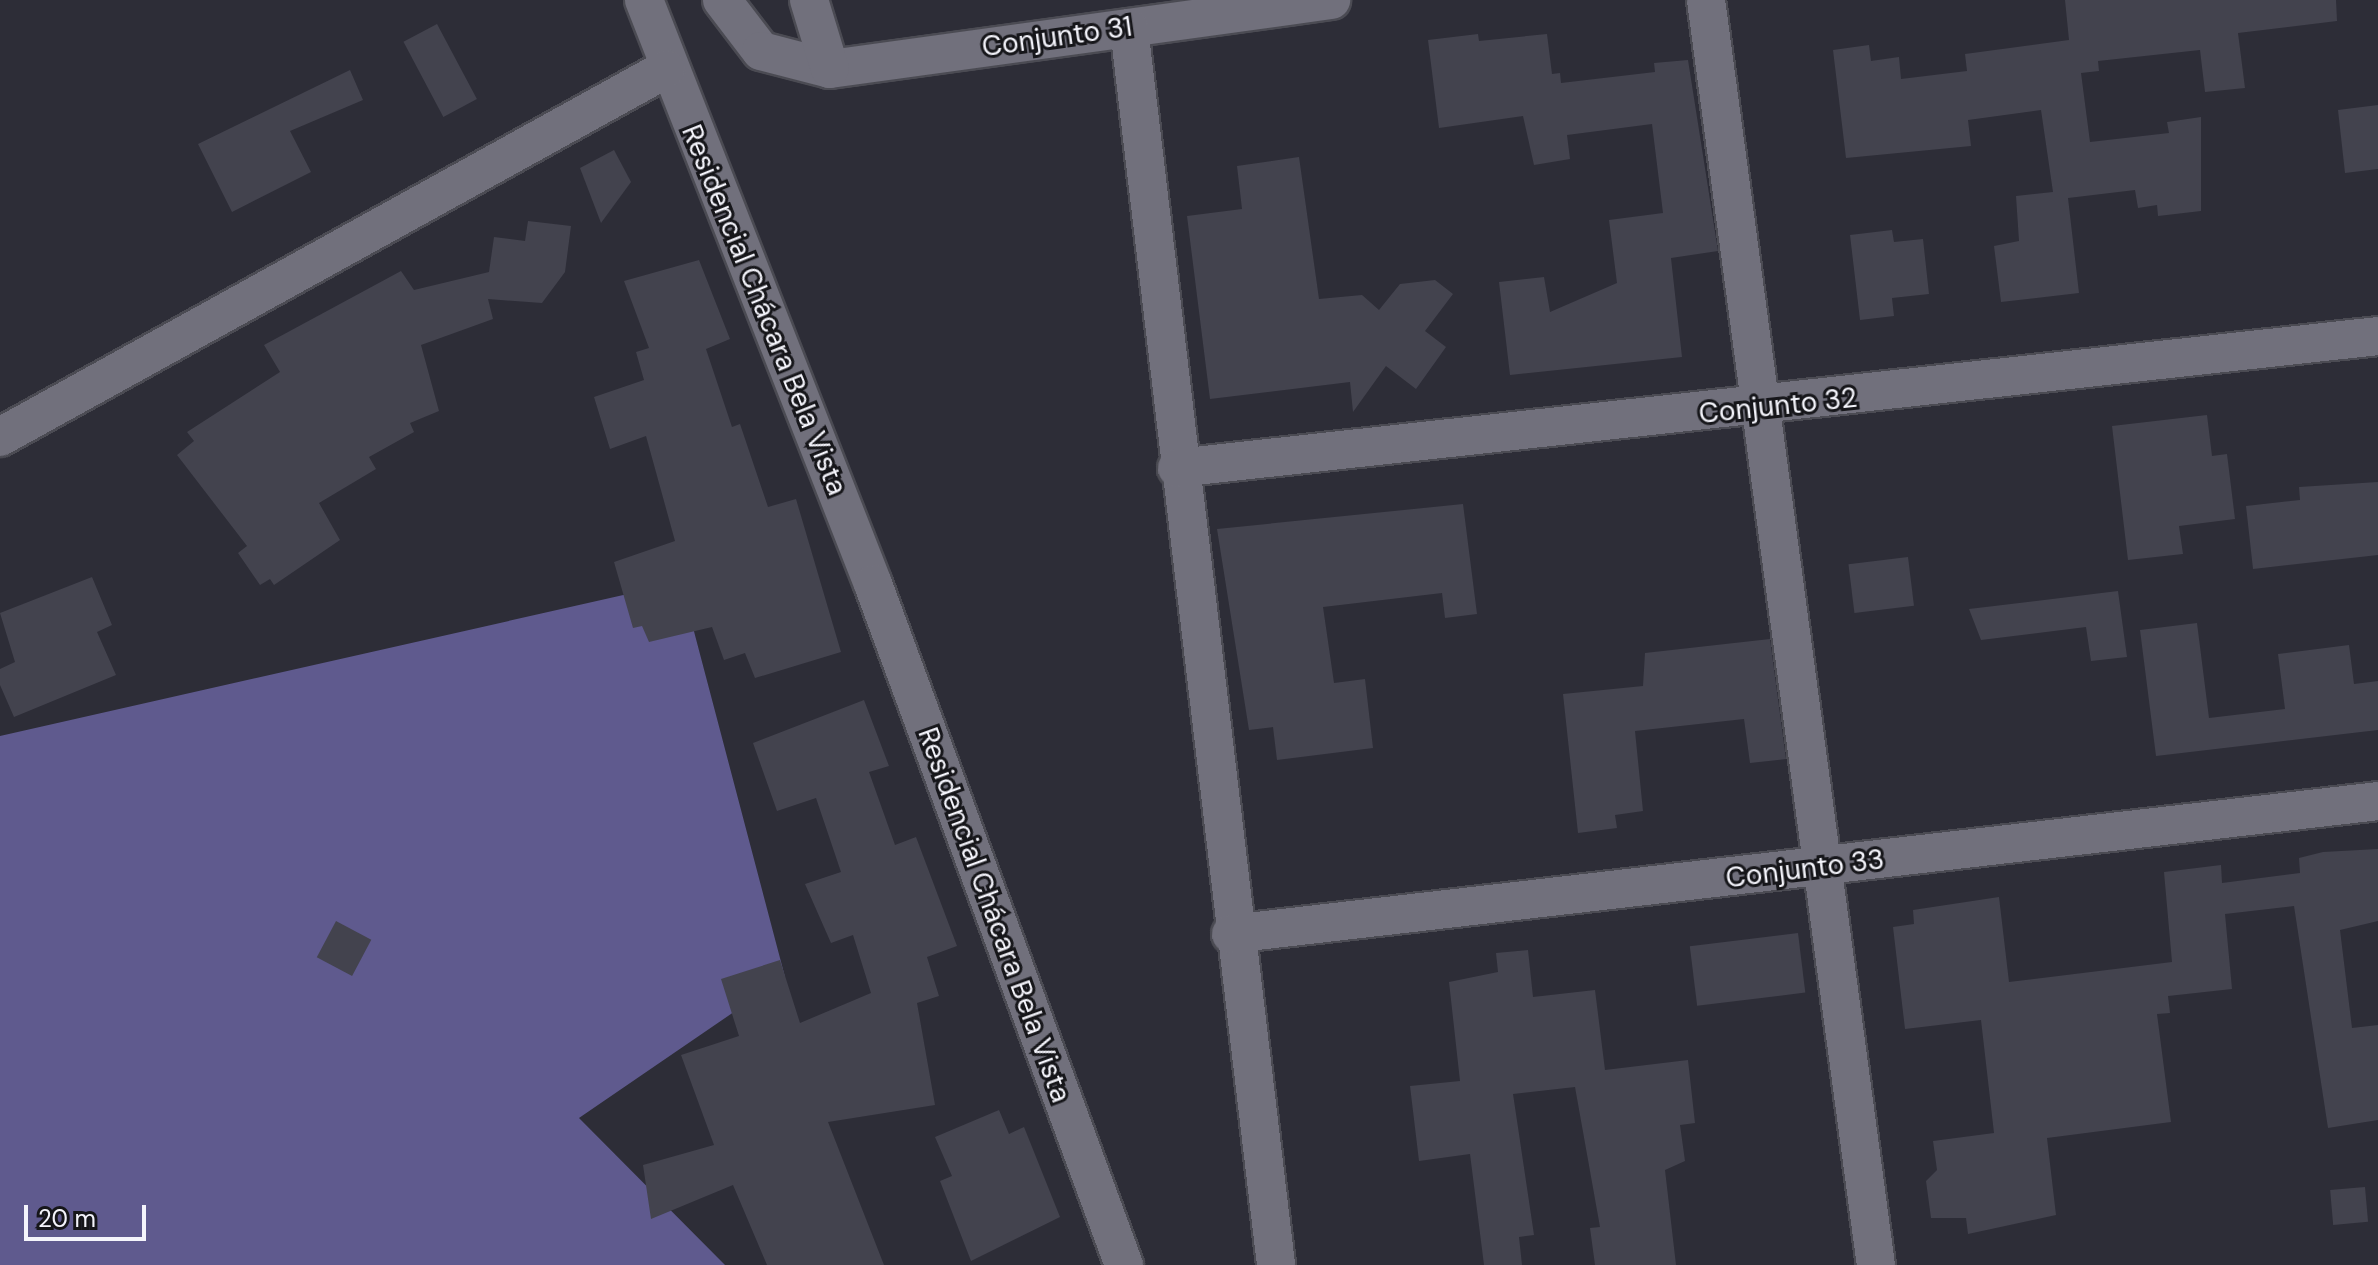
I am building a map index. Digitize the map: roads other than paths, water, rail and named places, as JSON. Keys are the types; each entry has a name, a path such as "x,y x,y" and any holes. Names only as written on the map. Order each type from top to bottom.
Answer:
{"street":[{"name":"Residencial Chácara Bela Vista","path":"644,0 666,69 873,584 1124,1265"},
{"path":"722,0 761,51 830,69"},
{"path":"809,0 830,69"},
{"name":"Conjunto 31","path":"830,69 1331,0"},
{"path":"1706,0 1876,1265"},
{"path":"1129,28 1231,934 1276,1265"},
{"path":"0,437 666,69"},
{"name":"Conjunto 32","path":"1177,468 1761,409 2378,336"},
{"name":"Conjunto 33","path":"1231,934 1823,868 2378,801"}]}
